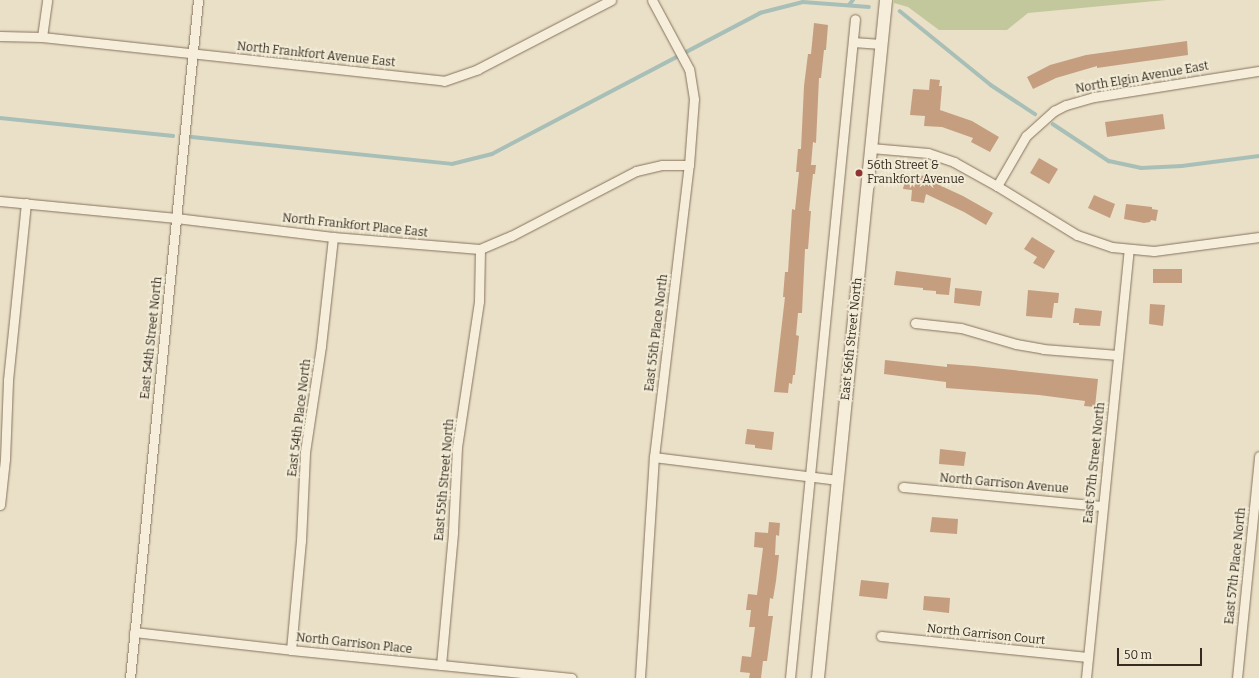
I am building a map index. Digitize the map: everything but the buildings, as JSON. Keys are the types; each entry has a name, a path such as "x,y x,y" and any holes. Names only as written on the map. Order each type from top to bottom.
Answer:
{"street":[{"path":"42,37 47,0"},
{"name":"East 54th Street North","path":"130,678 198,0"},
{"name":"North Frankfort Avenue East","path":"0,36 42,37 444,81 478,70 611,0"},
{"name":"East 55th Place North","path":"640,678 654,457 689,165 694,99 689,68 652,0"},
{"name":"East 56th Street North","path":"818,678 886,0"},
{"path":"790,678 856,20"},
{"path":"853,42 881,44"},
{"name":"North Elgin Avenue East","path":"997,186 1026,136 1054,111 1066,105 1094,96 1259,71"},
{"path":"871,148 921,152 954,162 997,186 1077,235 1098,243 1129,250 1154,251 1259,237"},
{"name":"North Frankfort Place East","path":"0,201 26,202 176,218 333,238 480,249 511,236 636,171 662,165 689,165"},
{"path":"0,505 5,459 8,380 26,202"},
{"name":"East 54th Place North","path":"291,650 301,541 305,452 321,346 333,238"},
{"name":"East 55th Street North","path":"442,665 453,532 457,448 480,301 480,249"},
{"name":"East 57th Street North","path":"1086,678 1102,506 1129,250"},
{"path":"915,323 961,328 1016,344 1043,349 1118,355"},
{"name":"East 57th Place North","path":"1237,678 1259,456"},
{"path":"654,457 838,480"},
{"name":"North Garrison Avenue","path":"903,487 1102,506"},
{"name":"North Garrison Place","path":"134,632 291,650 572,678"},
{"name":"North Garrison Court","path":"881,636 1088,657"}],"green space":[{"path":"894,0 1166,0 1028,13 1007,30 939,30 908,7 894,3"}],"waterway":[{"path":"849,5 853,0"},
{"path":"192,137 452,164 492,154 760,13 803,2 869,7"},
{"path":"900,11 991,85 1035,114"},
{"path":"0,118 173,136"},
{"path":"1053,124 1109,161 1141,168 1182,166 1259,156"}],"place":[{"name":"56th Street & Frankfort Avenue","path":"859,173"}]}
